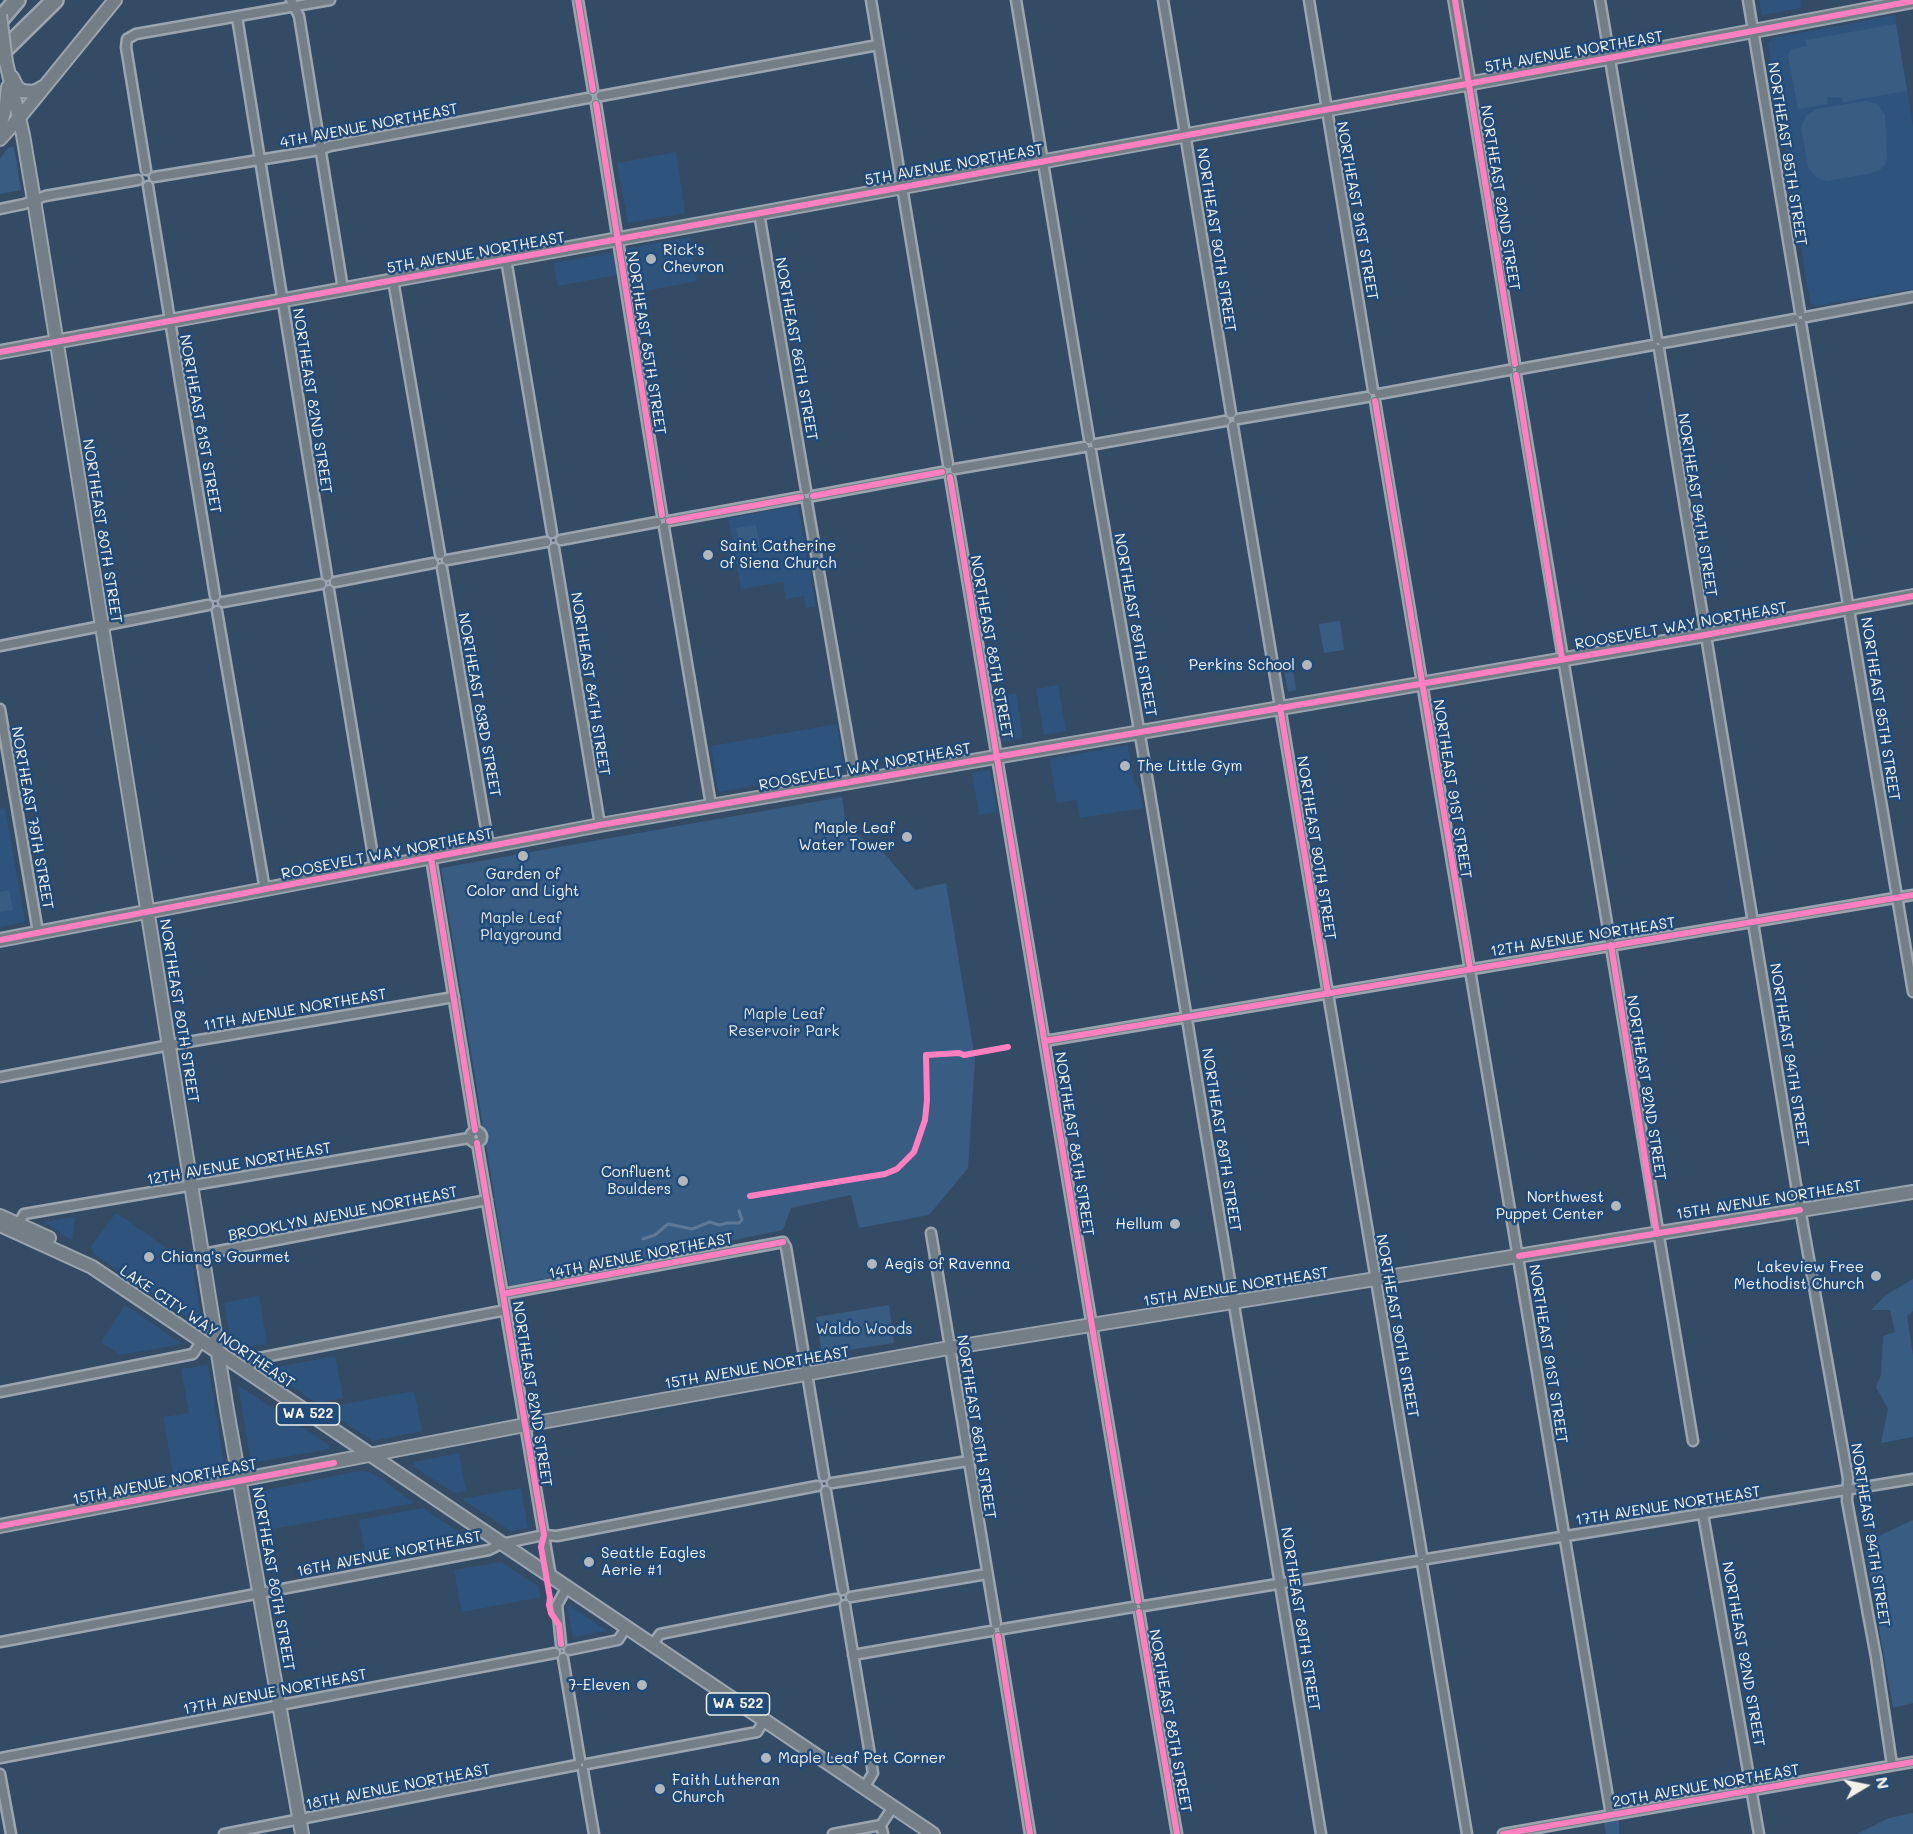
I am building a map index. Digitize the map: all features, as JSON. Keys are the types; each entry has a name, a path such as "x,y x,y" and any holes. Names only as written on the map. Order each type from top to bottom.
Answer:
{"highway":[{"path":"0,20 17,0"},
{"path":"3,58 55,0"}],"main road":[{"path":"0,139 115,0"},
{"name":"NORTHEAST 92ND STREET","path":"1455,0 1469,83"},
{"name":"5TH AVENUE NORTHEAST","path":"0,352 1913,1"},
{"name":"NORTHEAST 80TH STREET","path":"0,15 3,58 19,118 34,200 219,1354 303,1834"},
{"path":"3,58 12,79 22,91 34,92 46,84"},
{"path":"0,126 6,105 3,58"},
{"name":"ROOSEVELT WAY NORTHEAST","path":"0,940 711,805 1705,635 1913,596"},
{"name":"15TH AVENUE NORTHEAST","path":"0,1526 525,1425 949,1348 1913,1192"},
{"name":"LAKE CITY WAY NORTHEAST","path":"0,1216 74,1251 88,1261 92,1267"},
{"name":"LAKE CITY WAY NORTHEAST","path":"0,1225 92,1267 933,1834"}],"street":[{"path":"146,170 126,47 128,39 136,34 237,17 292,3 330,0"},
{"path":"578,0 593,90 589,93 595,99"},
{"path":"871,0 948,468"},
{"name":"NORTHEAST 89TH STREET","path":"1016,0 1140,732 1321,1834"},
{"name":"NORTHEAST 90TH STREET","path":"1163,0 1467,1834"},
{"name":"NORTHEAST 91ST STREET","path":"1309,0 1611,1815"},
{"name":"NORTHEAST 94TH STREET","path":"1599,0 1658,344 1800,1210 1848,1478 1849,1510 1876,1657 1892,1766"},
{"name":"NORTHEAST 95TH STREET","path":"1748,0 1913,992"},
{"path":"292,3 299,16 343,289"},
{"name":"NORTHEAST 82ND STREET","path":"237,17 327,576"},
{"name":"4TH AVENUE NORTHEAST","path":"154,177 320,150 330,146 595,99 878,45"},
{"name":"NORTHEAST 92ND STREET","path":"1469,83 1657,1234 1693,1441"},
{"name":"NORTHEAST 85TH STREET","path":"595,99 711,805"},
{"path":"146,170 152,172 154,177 153,182 148,186 141,185 138,180 140,173 146,170"},
{"path":"0,209 45,196 138,180"},
{"name":"NORTHEAST 81ST STREET","path":"148,186 215,596"},
{"name":"NORTHEAST 86TH STREET","path":"759,213 855,780"},
{"path":"506,260 552,533"},
{"path":"393,280 440,554"},
{"path":"561,540 948,468 1374,395 1913,297"},
{"name":"NORTHEAST 88TH STREET","path":"948,468 945,477 950,477 1177,1834"},
{"path":"552,533 558,534 561,540 560,544 554,548 549,547 546,542 547,536 552,533"},
{"path":"433,563 436,568 445,564 546,542"},
{"name":"NORTHEAST 84TH STREET","path":"554,548 600,825"},
{"path":"433,563 435,557 440,554"},
{"path":"440,554 446,556 445,564"},
{"path":"321,584 323,588 433,563"},
{"name":"NORTHEAST 83RD STREET","path":"445,564 489,847"},
{"path":"321,584 322,578 332,577 375,868"},
{"path":"223,602 321,584"},
{"path":"215,596 220,597 223,602 222,607 217,611 211,610 208,605 209,599 215,596"},
{"path":"0,646 208,605"},
{"path":"217,611 265,890"},
{"name":"NORTHEAST 79TH STREET","path":"0,709 38,932"},
{"path":"430,858 454,997"},
{"name":"12TH AVENUE NORTHEAST","path":"1045,1041 1913,895"},
{"name":"NORTHEAST 82ND STREET","path":"454,997 476,1130 482,1135 482,1139 473,1140 487,1200 551,1578"},
{"name":"11TH AVENUE NORTHEAST","path":"0,1077 170,1045 454,997"},
{"name":"12TH AVENUE NORTHEAST","path":"19,1223 24,1214 473,1140"},
{"name":"BROOKLYN AVENUE NORTHEAST","path":"203,1254 487,1200"},
{"name":"NORTHEAST 86TH STREET","path":"931,1233 1030,1834"},
{"name":"14TH AVENUE NORTHEAST","path":"503,1294 783,1242 786,1247 807,1374"},
{"path":"246,1372 254,1359 506,1310"},
{"path":"0,1392 193,1354 201,1342"},
{"path":"807,1374 824,1476"},
{"path":"832,1483 968,1461"},
{"path":"824,1476 830,1478 832,1483 830,1489 826,1491 819,1490 817,1486 818,1480 824,1476"},
{"name":"17TH AVENUE NORTHEAST","path":"853,1655 1913,1479"},
{"name":"16TH AVENUE NORTHEAST","path":"0,1642 489,1550 501,1544 544,1535 557,1536 817,1486"},
{"path":"826,1491 843,1590"},
{"name":"NORTHEAST 92ND STREET","path":"1704,1514 1759,1834"},
{"path":"851,1597 987,1574"},
{"path":"561,1644 557,1603 567,1587"},
{"path":"843,1590 851,1597"},
{"path":"843,1590 838,1593 839,1604 849,1603 851,1597"},
{"path":"652,1645 660,1634 837,1599"},
{"path":"845,1605 873,1773 864,1788"},
{"path":"569,1650 618,1640 626,1628"},
{"path":"561,1644 567,1646 569,1650"},
{"path":"561,1644 556,1647 555,1653 563,1659"},
{"path":"563,1659 568,1655 569,1650"},
{"name":"17TH AVENUE NORTHEAST","path":"0,1758 555,1653"},
{"path":"563,1659 594,1834"},
{"name":"18TH AVENUE NORTHEAST","path":"224,1834 756,1732 764,1721"},
{"name":"20TH AVENUE NORTHEAST","path":"1503,1834 1913,1762"},
{"path":"0,1774 3,1810 10,1834"},
{"path":"832,1834 882,1829 893,1807"}],"shaded area":[{"path":"1759,0 1800,0 1801,8 1762,15"},
{"path":"1895,15 1913,127 1913,289 1815,306 1810,302 1768,43 1773,38"},
{"path":"676,152 685,213 628,223 617,163"},
{"path":"690,237 697,281 631,294 624,249"},
{"path":"612,253 617,275 558,286 554,263"},
{"path":"798,506 816,607 806,608 804,596 786,599 783,582 741,589 728,518"},
{"path":"1058,685 1066,731 1044,735 1036,689"},
{"path":"1016,693 1023,738 1003,742 995,697"},
{"path":"837,724 844,768 841,770 720,792 718,790 711,746"},
{"path":"1128,745 1134,782 1139,789 1143,808 1080,818 1077,800 1057,803 1050,759"},
{"path":"988,770 997,812 979,815 972,773"},
{"path":"5,808 25,922 0,927 0,809"},
{"path":"116,1213 193,1266 202,1327 94,1254 91,1246"},
{"path":"75,1217 72,1240 44,1222"},
{"path":"259,1296 267,1344 236,1348 231,1343 224,1303"},
{"path":"125,1305 182,1344 120,1355 101,1342"},
{"path":"335,1356 343,1398 316,1403 267,1369"},
{"path":"208,1365 224,1465 222,1469 174,1478 163,1417 189,1413 181,1369"},
{"path":"238,1385 329,1445 330,1449 251,1463"},
{"path":"414,1391 422,1431 373,1441 323,1408"},
{"path":"459,1453 466,1491 454,1493 415,1467 414,1462"},
{"path":"359,1471 369,1472 380,1478 414,1503 262,1531 256,1497 262,1491"},
{"path":"521,1488 528,1528 511,1531 462,1499"},
{"path":"423,1508 472,1541 367,1561 359,1520"},
{"path":"501,1562 538,1586 541,1597 462,1612 454,1570"},
{"path":"569,1605 607,1631 573,1637 567,1607"}],"green space":[{"path":"1896,24 1907,91 1843,102 1842,98 1827,97 1828,104 1798,109 1788,56 1791,49 1807,46 1806,40"},
{"path":"1866,101 1878,105 1885,115 1887,156 1885,164 1880,170 1872,173 1828,181 1817,178 1808,167 1801,127 1806,116 1816,109"},
{"path":"14,147 21,190 0,194 0,159 8,148"},
{"path":"756,525 760,547 741,551 736,528"},
{"path":"1340,621 1344,650 1324,653 1319,624"},
{"path":"1292,663 1296,690 1288,692 1283,665"},
{"name":"Maple Leaf Reservoir Park","path":"842,797 846,827 885,854 915,890 946,883 975,1059 968,1168 929,1215 859,1228 851,1195 791,1208 783,1230 509,1286 441,868"},
{"path":"9,890 13,910 0,912 0,892"},
{"path":"1913,1279 1913,1311 1907,1316 1913,1355 1913,1437 1881,1443 1888,1409 1876,1387 1881,1375 1883,1336 1895,1332 1890,1310 1871,1310 1886,1295"},
{"name":"Waldo Woods","path":"889,1305 894,1343 822,1354 816,1317"},
{"path":"1913,1520 1913,1703 1893,1708 1865,1548 1868,1547 1866,1542"},
{"path":"1913,1813 1913,1834 1857,1834 1889,1818"},
{"path":"1619,1820 1619,1834 1606,1834 1604,1823"}],"waterway":[{"path":"643,1239 655,1235 668,1224 692,1229 710,1222 719,1225 739,1223 742,1220 739,1211"}],"cycle path":[{"path":"578,0 593,90"},
{"path":"1455,0 1515,364"},
{"path":"0,352 1913,1"},
{"path":"596,104 662,515"},
{"path":"1516,375 1562,659"},
{"path":"1375,401 1470,968"},
{"path":"813,496 942,472"},
{"path":"950,477 1138,1601"},
{"path":"669,521 801,497"},
{"path":"0,940 600,825 1705,635 1913,596"},
{"path":"1280,707 1328,994"},
{"path":"431,858 475,1130"},
{"path":"1045,1041 1913,895"},
{"path":"1611,945 1657,1234"},
{"path":"750,1196 885,1174 897,1169 914,1152 925,1120 926,1055 959,1053 964,1055 1008,1047"},
{"path":"477,1143 544,1535 541,1547 550,1598 549,1605 559,1625 561,1644"},
{"path":"1519,1256 1800,1210"},
{"path":"503,1294 783,1242"},
{"path":"0,1526 334,1463"},
{"path":"1139,1612 1177,1834"},
{"path":"998,1636 1030,1834"},
{"path":"1503,1834 1913,1762"}],"place":[{"name":"Rick's Chevron","path":"651,259"},
{"name":"Saint Catherine of Siena Church","path":"708,555"},
{"name":"Perkins School","path":"1307,665"},
{"name":"The Little Gym","path":"1125,766"},
{"name":"Maple Leaf Water Tower","path":"907,837"},
{"name":"Garden of Color and Light","path":"523,856"},
{"name":"Confluent Boulders","path":"683,1181"},
{"name":"Northwest Puppet Center","path":"1616,1206"},
{"name":"Hellum","path":"1175,1224"},
{"name":"Chiang's Gourmet","path":"149,1257"},
{"name":"Aegis of Ravenna","path":"872,1264"},
{"name":"Lakeview Free Methodist Church","path":"1876,1276"},
{"name":"Seattle Eagles Aerie #1","path":"589,1562"},
{"name":"7-Eleven","path":"642,1685"},
{"name":"Maple Leaf Pet Corner","path":"766,1758"},
{"name":"Faith Lutheran Church","path":"660,1789"}],"park label":[{"name":"Maple Leaf Playground","path":"521,926"}]}
